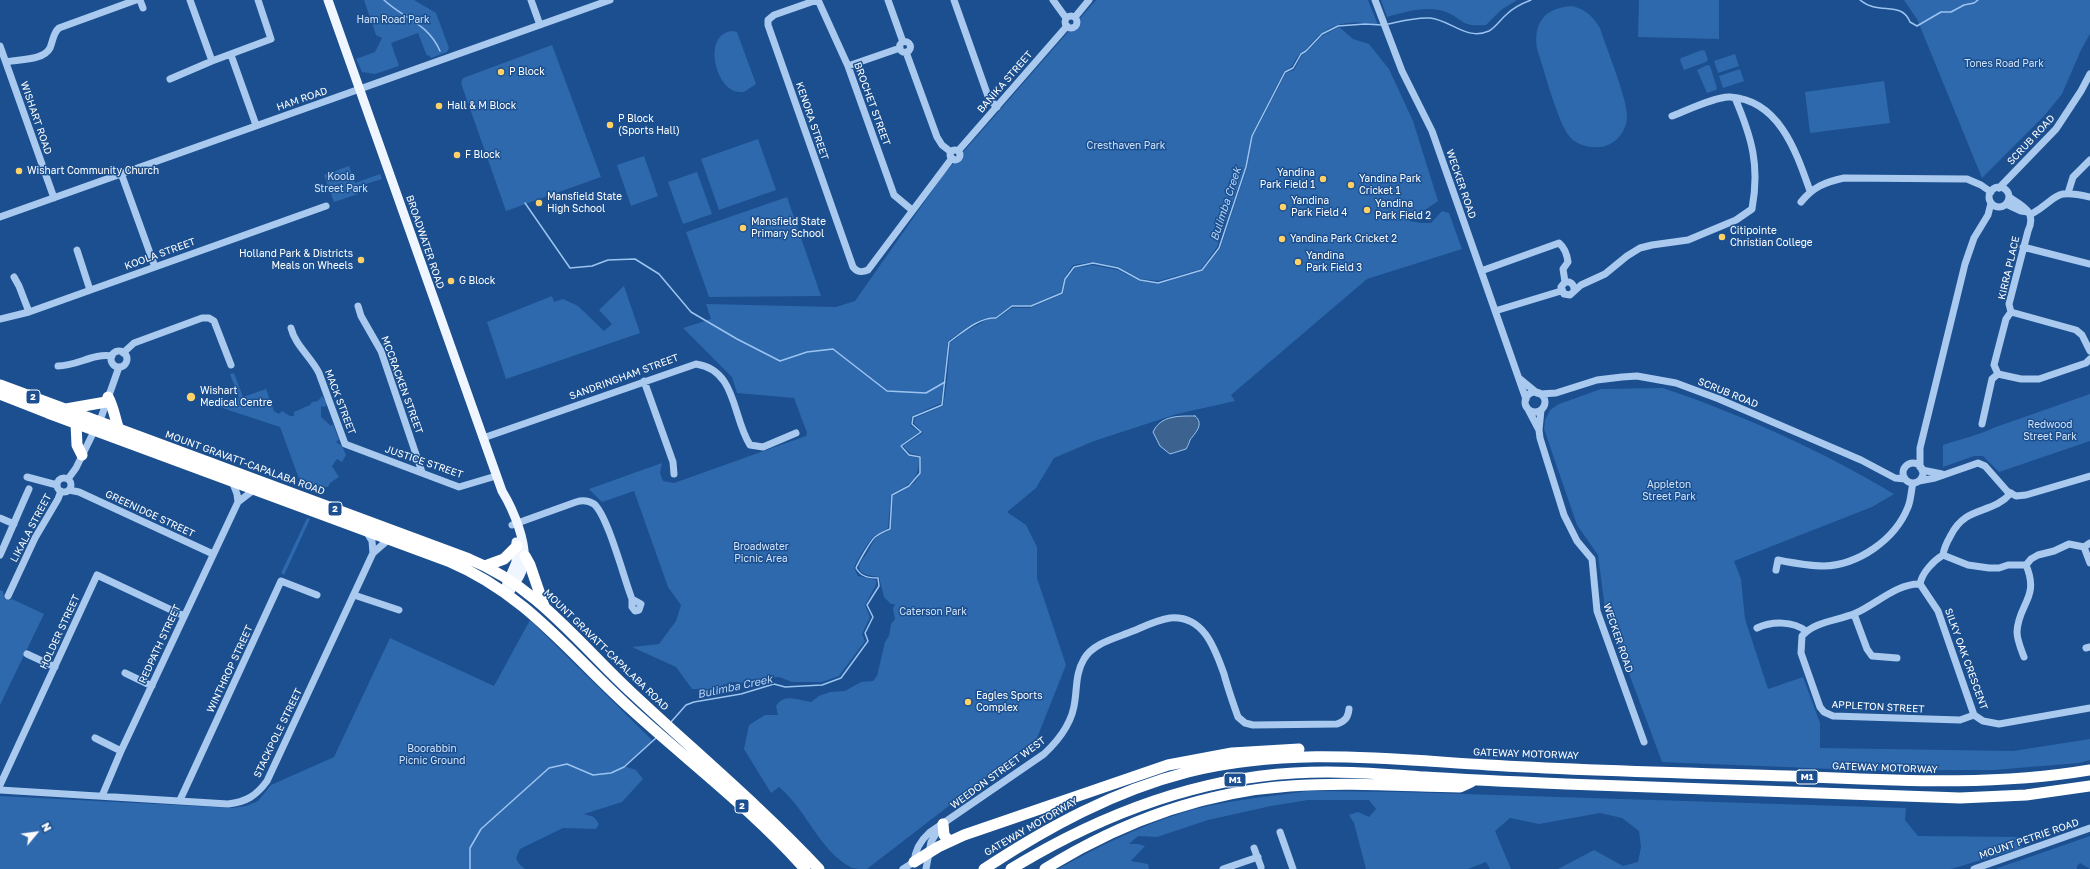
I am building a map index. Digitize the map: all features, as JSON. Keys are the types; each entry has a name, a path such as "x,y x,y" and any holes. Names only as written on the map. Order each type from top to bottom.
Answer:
{"highway":[{"name":"MOUNT GRAVATT-CAPALABA ROAD","path":"0,385 65,410 96,426 232,481 460,566 506,592 550,630 608,688 768,830 805,869"},
{"name":"MOUNT GRAVATT-CAPALABA ROAD","path":"0,394 76,424 119,430 485,566 512,582 544,607 654,714 762,811 819,869"},
{"path":"65,410 107,400 113,407 114,418 119,430"},
{"path":"76,424 77,445 82,454"},
{"path":"485,566 504,559 517,546"},
{"path":"525,556 530,565 544,607"},
{"path":"914,862 949,841 1134,776 1191,760 1254,751 1305,748 1345,750 1360,757"},
{"name":"GATEWAY MOTORWAY","path":"984,869 1033,838 1083,811 1130,791 1170,777 1254,760 1313,756 1360,757 1504,766 1941,782 1994,781 2032,778 2090,770"},
{"name":"M1","path":"1012,869 1077,832 1133,807 1180,792 1233,780 1280,774 1328,771 1477,780 1960,798 2026,795 2090,786"},
{"path":"1045,869 1087,844 1121,829 1168,811 1217,797 1290,786 1460,786 1477,780"},
{"path":"942,825 944,835 949,841"}],"main road":[{"name":"BROADWATER ROAD","path":"328,0 502,491 503,502 524,546 525,556 522,571 512,582 506,592"},
{"name":"BROADWATER ROAD","path":"512,582 516,562 517,546 514,524"}],"street":[{"path":"6,62 42,56 49,49 55,32 59,28 136,0"},
{"path":"140,0 143,8"},
{"path":"190,0 212,61"},
{"path":"170,79 212,61 271,39 258,0"},
{"path":"531,0 540,25"},
{"name":"HAM ROAD","path":"0,217 610,0"},
{"name":"BROCHET STREET","path":"818,0 848,66 894,195 912,210"},
{"name":"KENORA STREET","path":"818,0 774,15 768,20 768,25 853,267 856,270 863,272"},
{"path":"888,0 903,47 937,137 942,145 953,154"},
{"path":"954,0 989,99 997,107"},
{"path":"1053,0 1066,18 1067,26 1071,28 1076,26 1077,21 1075,17"},
{"path":"1075,17 1090,0"},
{"name":"WECKER ROAD","path":"1375,0 1395,53 1432,131 1520,378 1526,399 1525,405 1539,430 1564,515 1577,541 1592,559 1598,611 1644,742"},
{"path":"1066,18 1070,16 1075,17"},
{"name":"BANIKA STREET","path":"863,272 868,270 953,154 997,107 1067,26"},
{"name":"WISHART ROAD","path":"0,46 54,198"},
{"path":"848,66 903,47"},
{"path":"231,55 256,125"},
{"name":"SCRUB ROAD","path":"2005,195 2011,177 2064,120 2090,74"},
{"path":"1672,116 1716,100 1729,97 1750,100 1766,111 1776,121 1795,151 1810,191"},
{"path":"1561,291 1568,295 1574,289 1605,274 1627,256 1640,248 1652,244 1688,240 1736,220 1752,209 1756,180 1753,153 1747,126 1735,98"},
{"path":"2068,193 2073,177 2090,160"},
{"path":"121,173 156,267"},
{"path":"1802,202 1810,191 1833,180 1844,178 1957,179 1975,182 1991,192 2005,195 2024,206 2029,214 2038,210 2052,197 2068,193 2090,197"},
{"path":"1991,192 1989,199 1995,205"},
{"path":"1776,570 1778,558 1808,566 1825,566 1845,563 1870,550 1887,538 1900,523 1908,507 1916,482 1922,476 1920,448 1965,264 1974,238 1995,205 2005,195"},
{"name":"KOOLA STREET","path":"0,319 29,312 326,206"},
{"name":"KIRRA PLACE","path":"1998,374 1994,365 2006,319 2011,312 2009,304 2023,247 2031,223 2029,214"},
{"path":"1481,271 1560,243 1564,247 1568,262 1563,269 1565,282 1562,284 1561,291"},
{"path":"2023,247 2090,264"},
{"path":"77,250 90,290"},
{"path":"14,277 29,312"},
{"path":"1565,282 1572,283 1574,289"},
{"path":"1495,310 1561,291"},
{"name":"MCCRACKEN STREET","path":"358,306 361,316 381,351 422,472"},
{"path":"2011,312 2076,330 2082,335 2090,351"},
{"path":"123,353 134,344 202,318 209,318 214,321 231,365"},
{"name":"MACK STREET","path":"291,328 293,336 314,364 345,444"},
{"path":"58,366 69,366 99,355 112,356 117,352 123,353 126,356 126,362 119,367 96,426 69,480 71,485 69,490"},
{"path":"112,356 113,364 119,367"},
{"path":"1982,424 1992,380 1998,374 2020,379 2039,379 2086,363 2090,359"},
{"name":"SANDRINGHAM STREET","path":"483,438 686,366 696,364 714,369 727,387 750,445 763,447 796,433"},
{"name":"SCRUB ROAD","path":"1538,394 1556,393 1579,385 1609,378 1637,376 1676,383 1719,399 1885,472 1895,478 1905,479"},
{"name":"WECKER ROAD","path":"1520,378 1544,399 1539,430"},
{"path":"644,381 673,462 674,474"},
{"name":"SCRUB ROAD","path":"1542,407 1556,393"},
{"path":"1526,399 1530,394 1538,394"},
{"path":"1529,411 1535,412 1542,407"},
{"name":"JUSTICE STREET","path":"345,444 459,487 496,476"},
{"path":"1885,472 1904,468 1910,464 1920,448"},
{"path":"1904,468 1903,474 1905,479 1916,482 1935,478 1978,463 1986,466 2010,493 2016,496 2026,495 2090,476"},
{"path":"1910,464 1935,474 1946,473"},
{"path":"27,477 59,488 61,479 69,480"},
{"name":"GREENIDGE STREET","path":"69,480 79,492"},
{"path":"232,481 237,494 238,502"},
{"name":"GREENIDGE STREET","path":"59,488 79,492 213,554"},
{"name":"LIKALA STREET","path":"8,596 35,538 58,499 59,488"},
{"path":"0,555 29,489"},
{"name":"REDPATH STREET","path":"102,796 121,750 238,502 255,490"},
{"path":"1757,628 1765,624 1792,624 1798,625 1806,631 1812,627 1854,614 1906,586 1920,584 1922,577 1937,559 1943,555 1944,548 1960,521 1974,512 1999,504 2010,493"},
{"path":"514,524 576,502 586,501 593,504 603,519 632,599"},
{"path":"0,518 14,524"},
{"path":"365,530 372,541 373,553"},
{"name":"STACKPOLE STREET","path":"0,790 228,804 238,803 254,796 261,790 267,781 373,553 389,539"},
{"path":"2026,565 2031,559 2038,555 2054,551 2069,544 2087,545 2090,563"},
{"path":"1943,555 1950,560 1968,565 1989,568 2000,568 2008,565 2026,565"},
{"path":"2024,657 2017,634 2018,625 2030,595 2032,584 2026,565"},
{"name":"HOLDER STREET","path":"0,785 98,575 184,616"},
{"name":"WINTHROP STREET","path":"180,800 281,581 317,595"},
{"name":"SILKY OAK CRESCENT","path":"1920,584 1938,610 1974,714 1983,721 1999,724 2090,708"},
{"path":"354,595 399,610"},
{"path":"1854,614 1867,650 1872,656 1897,658"},
{"name":"WEEDON STREET WEST","path":"914,862 915,854 922,840 929,833 1044,754 1054,744 1071,718 1075,702 1078,671 1084,659 1094,648 1157,621 1171,618 1183,619 1193,623 1203,630 1211,641 1218,656 1238,718 1245,723 1253,725 1337,724 1345,721 1349,716 1349,709"},
{"name":"APPLETON STREET","path":"1806,631 1802,636 1801,653 1820,707 1828,715 1948,721 1960,720 1974,714"},
{"path":"28,654 55,667"},
{"path":"125,673 152,686"},
{"path":"95,738 121,750"},
{"name":"WEEDON STREET WEST","path":"926,869 933,837 942,825"},
{"name":"MOUNT PETRIE ROAD","path":"1974,869 2090,828"},
{"path":"1280,832 1293,869"},
{"path":"1254,848 1262,867"},
{"path":"1223,869 1258,857"},
{"path":"903,869 914,862"}],"green space":[{"name":"Ham Road Park","path":"364,0 414,0 436,13 449,48 447,52 431,58 429,55 427,56 418,33 391,43 399,66 375,74 362,72 356,59 375,52 382,38 376,35"},
{"name":"Cresthaven Park","path":"1096,0 1368,0 1378,25 1349,23 1328,29 1318,36 1301,53 1292,66 1284,71 1251,136 1245,167 1217,247 1201,269 1158,281 1141,279 1119,267 1093,262 1073,265 1064,278 1061,292 1031,305 1012,305 996,317 989,317 970,325 948,341 941,403 912,416 910,425 919,432 900,446 908,456 919,458 919,466 915,477 908,484 891,494 888,528 872,538 854,568 858,576 876,580 876,585 865,605 870,617 862,634 865,641 839,676 822,682 792,682 779,677 765,678 750,683 732,682 712,689 692,689 676,667 632,647 659,644 676,621 681,605 668,587 634,491 602,502 589,489 662,463 660,473 663,481 674,483 806,436 807,433 794,398 737,393 732,377 683,328 711,319 706,304 836,307 855,301 944,174"},
{"path":"1381,0 1517,0 1501,10 1486,25 1471,25 1446,12 1431,9 1416,10 1387,17"},
{"path":"1639,0 1719,0 1719,39 1638,37"},
{"name":"Tones Road Park","path":"1904,0 2090,0 2090,34 2081,50 2062,94 2044,116 1982,178 1917,19"},
{"path":"1572,6 1581,9 1588,14 1600,28 1624,99 1627,118 1626,123 1619,137 1611,144 1606,146 1588,147 1580,144 1573,140 1565,130 1556,109 1537,49 1537,31 1543,18 1548,13 1555,10"},
{"name":"Caterson Park","path":"1339,27 1353,39 1369,44 1389,69 1413,121 1438,201 1409,221 1431,223 1442,211 1449,213 1462,249 1367,279 1231,395 1235,401 1177,414 1094,441 1054,458 1036,488 1007,512 1026,525 1037,547 1037,578 1066,665 1037,738 867,869 852,868 841,861 822,841 789,796 779,787 771,793 744,749 749,725 765,715 778,715 776,706 779,702 787,698 792,698 811,702 819,696 830,692 845,691 861,682 873,681 877,676 885,642 889,636 891,624 895,619 893,609 895,604 891,604 884,597 879,577 864,573 859,569 859,565 875,539 891,530 893,496 907,489 916,481 918,477 921,456 910,453 903,446 923,433 914,423 915,418 943,406 947,381 950,343 966,331 988,319 997,319 1012,308 1030,308 1063,294 1066,279 1075,268 1093,265 1118,270 1140,281 1158,284 1202,271 1220,249 1247,168 1253,136 1286,73 1294,70 1302,55 1307,52 1322,36"},
{"path":"732,31 737,32 756,84 744,92 733,91 725,84 720,77 715,58 715,48 718,40 723,34"},
{"path":"552,45 601,177 506,211 461,83 463,78"},
{"path":"1702,50 1705,51 1708,60 1684,70 1680,60 1681,58"},
{"path":"1735,54 1739,66 1718,73 1714,61"},
{"path":"1707,65 1710,66 1717,88 1716,90 1707,93 1697,70"},
{"path":"1740,69 1744,81 1723,88 1719,76"},
{"path":"1884,81 1890,123 1810,133 1805,92"},
{"path":"758,139 776,190 719,210 701,159"},
{"path":"644,156 658,196 631,206 617,165"},
{"name":"Koola Street Park","path":"349,166 355,183 380,174 382,179 356,187 358,194 334,202 324,175"},
{"path":"697,172 712,214 683,224 668,182"},
{"path":"787,197 821,296 709,297 686,232"},
{"path":"624,286 640,333 506,379 487,322 552,296 554,302 563,299 578,306 604,331 612,324 599,310"},
{"path":"234,373 243,397 266,389 274,411 279,414 282,411 290,416 294,416 294,412 310,405 312,402 318,401 322,396 327,403 325,407 321,406 321,417 331,426 333,424 339,440 336,442 342,446 346,455 342,462 337,459 332,466 339,477 330,483 328,487 320,487 314,492 302,487 280,427 216,406 239,398 230,374"},
{"name":"Appleton Street Park","path":"1663,388 1723,410 1782,435 1839,463 1894,494 1872,507 1734,561 1741,579 1745,619 1768,689 1803,677 1820,723 1820,748 2013,751 2090,739 2090,760 2079,763 1993,770 1857,770 1662,762 1605,609 1598,555 1577,525 1544,429 1545,420 1550,410 1559,404 1601,389"},
{"name":"Redwood Street Park","path":"2090,394 2090,441 1999,472 1983,456 1974,456 1943,467 1943,445 1977,435"},
{"path":"307,518 310,519 284,575 281,573"},
{"path":"0,590 3,591 4,598 9,600 12,599 44,614 0,705"},
{"name":"Boorabbin Picnic Ground","path":"530,620 653,741 624,766 636,770 643,779 622,802 584,814 594,817 599,824 596,829 563,828 520,849 516,858 519,864 525,869 0,869 0,796 233,808 246,806 258,801 271,785 334,757 390,638 494,686"},
{"path":"1308,791 1401,792 1906,808 1905,820 1918,836 2019,837 2022,848 1951,869 1558,869 1594,850 1623,866 1638,862 1641,847 1639,831 1622,818 1600,813 1539,824 1510,818 1495,831 1511,869 1490,869 1486,862 1468,869 1366,869 1354,823 1349,815 1358,812 1369,817 1376,809 1369,800 1308,800 1271,806 1208,820 1157,837 1138,836 1129,844 1145,846 1131,861 1148,864 1149,869 1058,869 1150,824 1182,813 1229,802"},
{"path":"2090,836 2090,869 2080,863 2077,866 2077,869 1995,869"}],"shaded area":[{"path":"1183,416 1195,416 1198,419 1199,425 1186,449 1170,454 1160,446 1153,432 1156,426 1166,419"}],"waterway":[{"path":"384,0 429,34 440,51"},
{"name":"Bulimba Creek","path":"1388,24 1414,19 1430,18 1445,22 1466,32 1481,33 1491,30 1512,10 1531,0"},
{"name":"Bulimba Creek","path":"1860,0 1867,5 1901,12 1906,15 1910,22 1917,26 1941,12 1951,12 1978,0"},
{"name":"Bulimba Creek","path":"671,722 686,705 694,702 741,694 774,684 785,687 822,685 841,678 868,641 865,633 873,617 867,605 879,586 878,578 866,576 860,573 856,568 873,539 890,529 892,495 909,486 920,473 920,457 909,455 901,446 921,432 912,424 913,417 942,405 949,342 971,326 983,320 996,318 1012,306 1031,306 1062,293 1065,279 1074,267 1093,263 1118,268 1140,280 1158,283 1202,270 1219,248 1246,167 1252,136 1285,72 1293,68 1301,54 1306,51 1322,34 1338,26 1365,24 1382,25"},
{"path":"525,203 570,268 592,266 608,260 635,259 659,274 691,312 737,339 780,361 807,352 833,349 887,391 926,393 945,382"},
{"name":"Bulimba Creek","path":"470,869 470,848 481,829 549,768 567,764 593,775 611,773 624,767 656,738"}],"place":[{"name":"P Block","path":"501,72"},
{"name":"Hall & M Block","path":"439,106"},
{"name":"P Block (Sports Hall)","path":"610,125"},
{"name":"F Block","path":"457,155"},
{"name":"Wishart Community Church","path":"19,171"},
{"name":"Yandina Park Field 1","path":"1323,179"},
{"name":"Yandina Park Cricket 1","path":"1351,185"},
{"name":"Mansfield State High School","path":"539,203"},
{"name":"Yandina Park Field 4","path":"1283,207"},
{"name":"Yandina Park Field 2","path":"1367,210"},
{"name":"Mansfield State Primary School","path":"743,228"},
{"name":"Citipointe Christian College","path":"1722,237"},
{"name":"Yandina Park Cricket 2","path":"1282,239"},
{"name":"Holland Park & Districts Meals on Wheels","path":"361,260"},
{"name":"Yandina Park Field 3","path":"1298,262"},
{"name":"G Block","path":"451,281"},
{"name":"Wishart Medical Centre","path":"191,397"},
{"name":"Eagles Sports Complex","path":"968,702"}],"park label":[{"name":"Broadwater Picnic Area","path":"761,552"}]}
